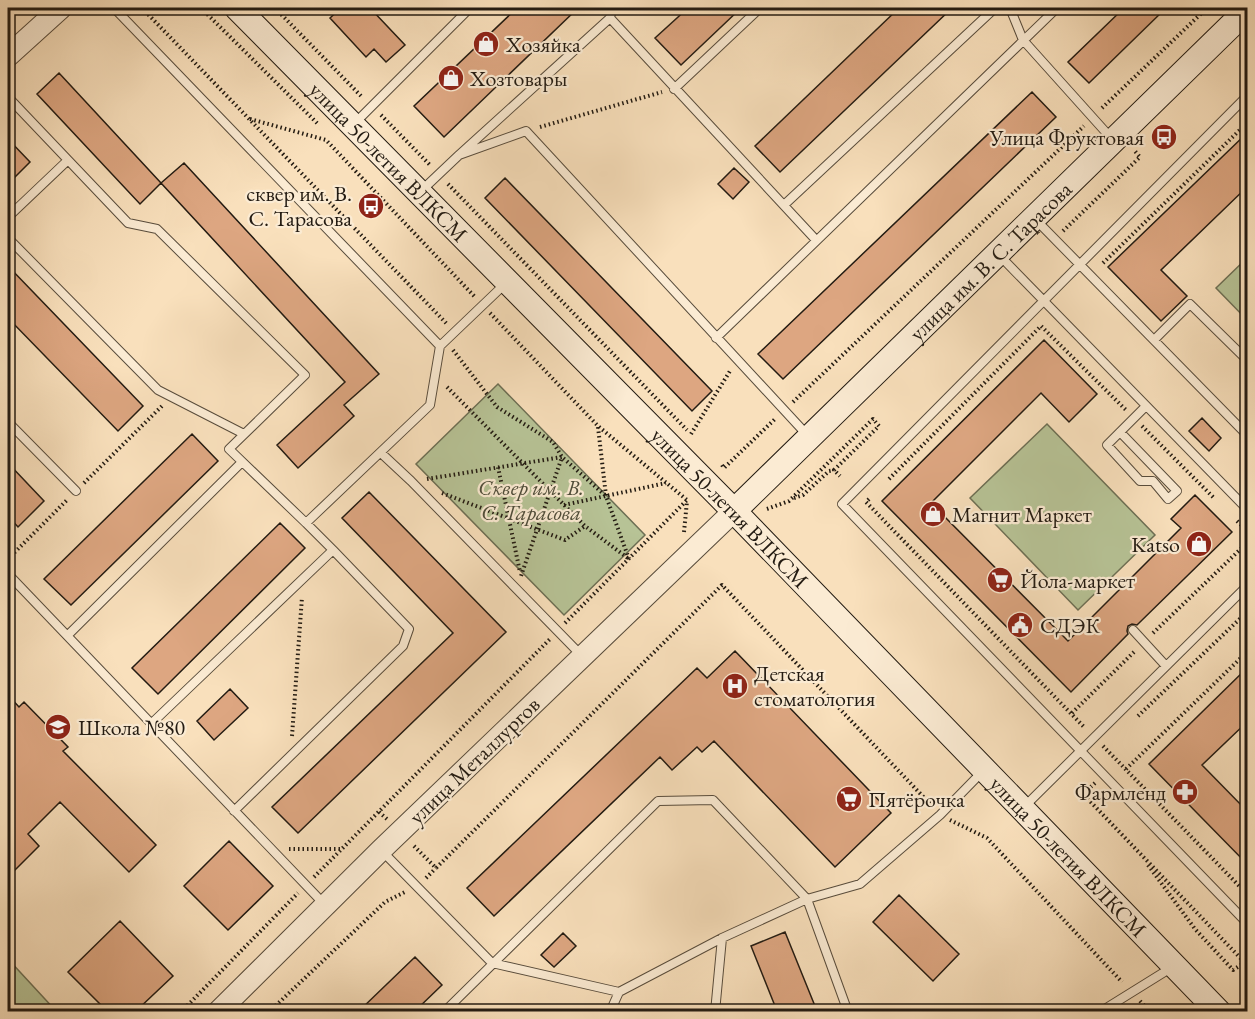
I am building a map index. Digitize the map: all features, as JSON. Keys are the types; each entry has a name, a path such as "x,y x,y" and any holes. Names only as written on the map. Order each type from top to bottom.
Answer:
{"main road":[{"name":"улица 50-летия ВЛКСМ","path":"237,8 734,511 1219,1011"},
{"name":"улица им. В. С. Тарасова","path":"734,511 1117,137 1243,22"}],"street":[{"path":"10,49 61,8"},
{"name":"улица Металлургов","path":"218,1011 381,850 734,511"}],"lane":[{"path":"114,8 443,343"},
{"path":"352,125 470,8"},
{"path":"420,193 610,18 612,8"},
{"path":"675,89 760,8"},
{"path":"784,205 995,8"},
{"path":"1010,8 1023,40 1093,118 1117,137"},
{"path":"716,338 1057,8"},
{"path":"610,18 816,240"},
{"path":"1248,95 842,504 1248,924"},
{"path":"8,97 128,223 157,229 305,375 229,449 306,523 409,629 402,646 234,811"},
{"path":"459,155 526,131 809,437"},
{"path":"8,217 68,160"},
{"path":"1034,218 1083,262 1154,340 1246,432"},
{"path":"8,238 158,390 244,434"},
{"path":"998,253 1248,510"},
{"path":"306,523 430,405 443,343 508,282"},
{"path":"1154,340 1191,304 1248,361"},
{"path":"1120,432 1177,491 1168,499 1153,481 1140,481 1107,445 1120,432 1134,418 1146,406"},
{"path":"8,423 76,491"},
{"path":"381,453 582,656"},
{"path":"68,635 242,462"},
{"path":"152,723 333,550"},
{"path":"8,574 325,906"},
{"path":"1023,808 1248,585"},
{"path":"1133,630 1166,666"},
{"path":"610,1011 619,992 722,938 807,899 860,884 940,815 985,769"},
{"path":"444,1011 658,801 713,800 807,899 848,1011"},
{"path":"381,850 492,963 619,992"},
{"path":"715,1011 722,938"},
{"path":"1100,1011 1175,966"}],"path":[{"path":"8,16 16,8"},
{"path":"142,8 448,325"},
{"path":"201,8 318,124"},
{"path":"275,8 699,442"},
{"path":"716,459 724,468 1207,8"},
{"path":"526,131 675,89"},
{"path":"249,119 326,140 598,426 687,500"},
{"path":"1117,137 1140,157 1061,233 1083,262 1097,270 1248,122"},
{"path":"455,319 448,325 443,343 497,407 553,442 562,457 606,496"},
{"path":"883,486 1041,326 1223,507"},
{"path":"691,434 737,360"},
{"path":"435,375 585,526 629,559"},
{"path":"8,559 171,397"},
{"path":"766,509 803,495 829,471 834,470 879,426 873,419 791,499"},
{"path":"598,426 606,496 629,559"},
{"path":"411,481 562,457"},
{"path":"516,590 562,457"},
{"path":"498,467 521,577"},
{"path":"834,470 840,476"},
{"path":"411,481 565,540 585,526"},
{"path":"564,505 666,482"},
{"path":"874,494 866,502 1248,895"},
{"path":"683,541 687,500"},
{"path":"181,1011 687,500"},
{"path":"1231,515 1248,531"},
{"path":"1072,713 1248,542"},
{"path":"291,755 303,578"},
{"path":"400,832 436,868 722,585"},
{"path":"1131,723 1248,611"},
{"path":"1126,769 1248,651"},
{"path":"1105,748 1113,740"},
{"path":"1117,760 1083,794 1138,851 1246,964 1233,970 1195,929 1138,851"},
{"path":"271,849 342,849"},
{"path":"269,1011 385,902 417,887"}],"green space":[{"path":"1247,258 1247,320 1216,288"},
{"name":"Сквер им. В. С. Тарасова","path":"498,384 645,535 564,615 416,464"},
{"path":"1047,424 1155,535 1078,610 970,498"},
{"path":"8,959 56,1011 8,1011"}],"building":[{"path":"341,8 370,8 405,45 386,62 374,49 366,57 330,18"},
{"path":"517,8 578,8 444,137 414,106"},
{"path":"688,8 741,8 681,65 655,38"},
{"path":"899,8 952,8 780,172 755,146"},
{"path":"1124,8 1166,8 1089,83 1068,62"},
{"path":"59,73 161,183 140,204 37,94"},
{"path":"1032,92 1056,117 783,379 758,354"},
{"path":"1248,132 1248,186 1161,270 1187,296 1161,321 1108,267"},
{"path":"8,139 30,162 8,184"},
{"path":"184,163 379,374 344,405 354,416 298,468 277,445 345,382 161,183"},
{"path":"734,168 749,182 733,199 718,184"},
{"path":"505,178 712,391 692,411 485,198"},
{"path":"8,266 143,406 118,431 8,318"},
{"path":"1044,340 1097,394 1069,422 1041,393 931,503 1068,641 1181,528 1171,519 1195,495 1232,532 1137,625 1128,626 1128,634 1071,692 882,501"},
{"path":"1202,418 1221,438 1209,451 1189,431"},
{"path":"192,434 218,461 71,605 44,579"},
{"path":"8,463 44,501 18,527 8,516"},
{"path":"369,492 506,632 298,833 272,807 453,633 342,518"},
{"path":"280,523 305,548 158,694 132,668"},
{"path":"735,651 891,813 835,867 714,741 702,752 697,747 672,770 660,757 494,916 467,888 697,668 707,678"},
{"path":"1248,667 1248,721 1202,765 1248,812 1248,865 1149,764"},
{"path":"230,689 248,708 214,740 197,721"},
{"path":"8,695 19,707 24,702 68,747 63,751 156,845 129,872 60,802 28,834 39,846 8,877"},
{"path":"229,841 273,886 228,930 184,886"},
{"path":"899,895 959,954 933,981 873,922"},
{"path":"120,921 173,976 136,1011 107,1011 68,972"},
{"path":"785,932 817,1011 777,1011 751,946"},
{"path":"563,933 576,946 554,967 541,955"},
{"path":"415,957 442,985 415,1011 359,1011"}],"place":[{"name":"Хозяйка","path":"486,44"},
{"name":"Хозтовары","path":"451,78"},
{"name":"Улица Фруктовая","path":"1164,137"},
{"name":"сквер им. В. С. Тарасова","path":"371,206"},
{"name":"Магнит Маркет","path":"933,514"},
{"name":"Katso","path":"1199,544"},
{"name":"Йола-маркет","path":"1000,580"},
{"name":"СДЭК","path":"1020,625"},
{"name":"Детская стоматология","path":"735,686"},
{"name":"Школа №80","path":"58,727"},
{"name":"Фармленд","path":"1185,792"},
{"name":"Пятёрочка","path":"849,799"}]}
